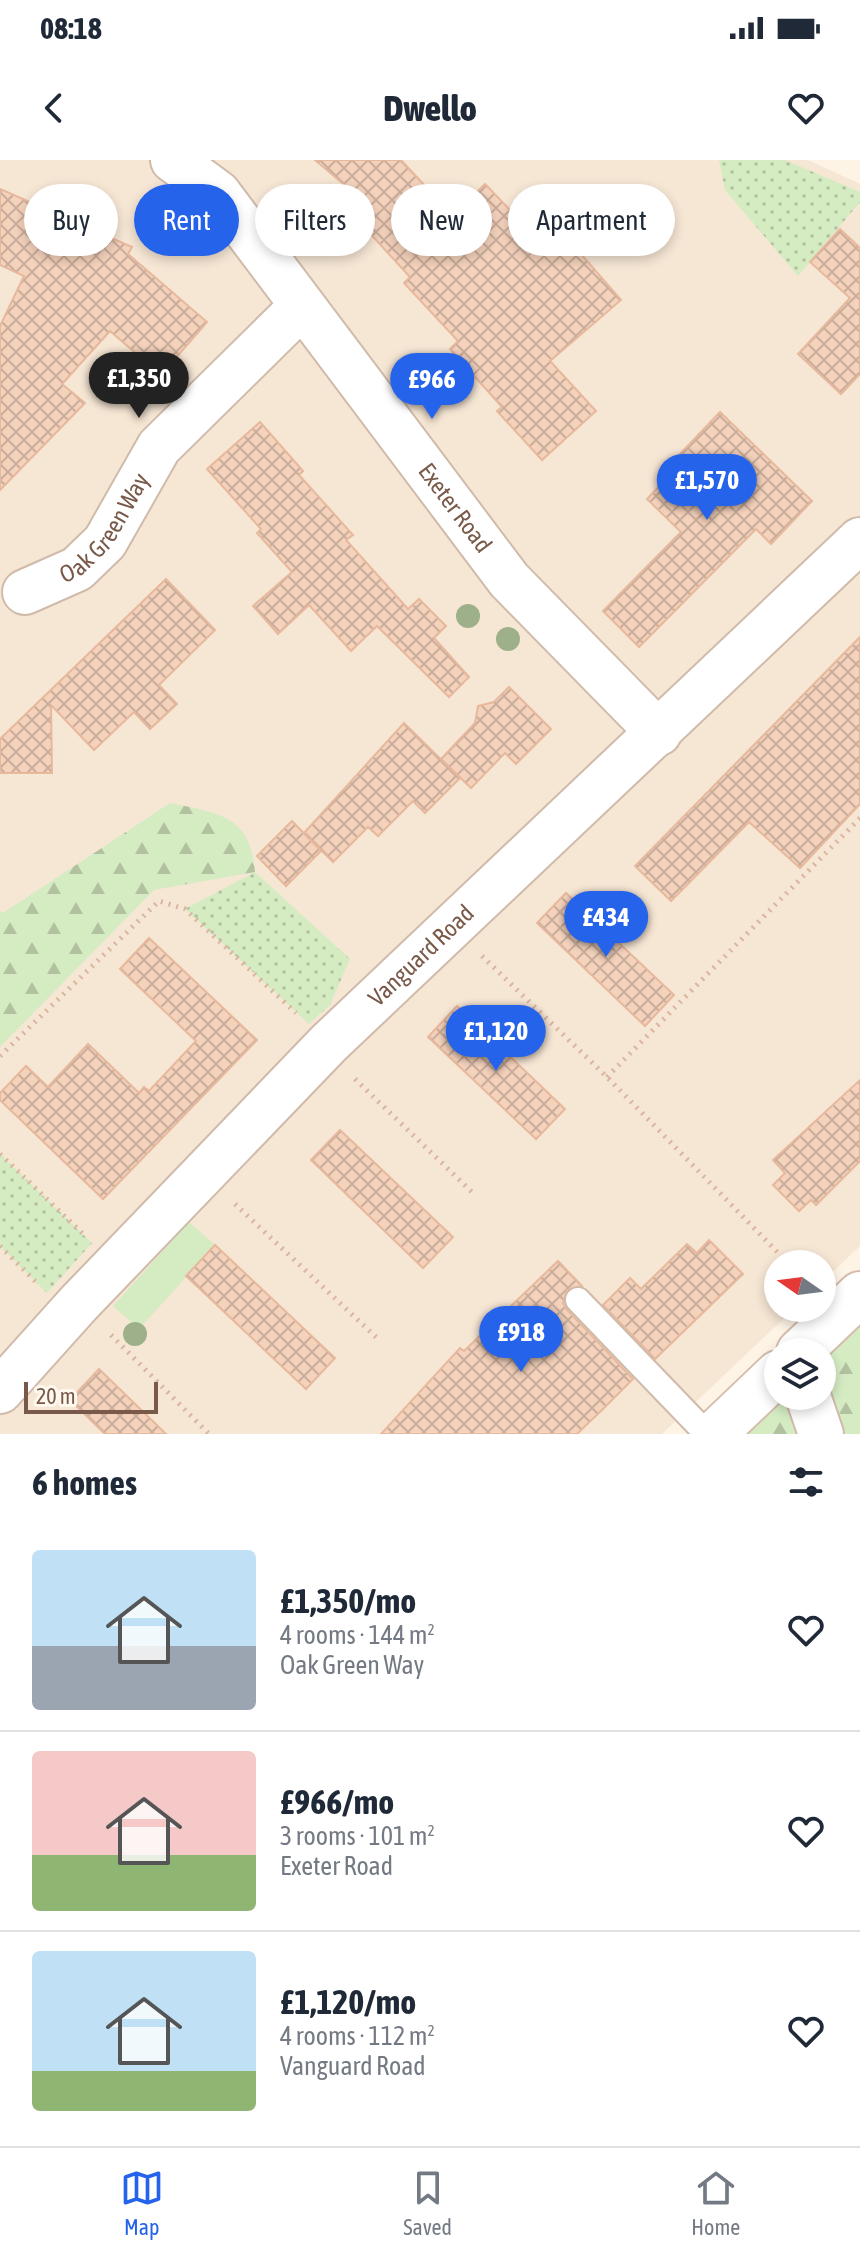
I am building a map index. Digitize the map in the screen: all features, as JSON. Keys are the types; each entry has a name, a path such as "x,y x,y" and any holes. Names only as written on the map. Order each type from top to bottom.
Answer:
{"street":[{"name":"Exeter Road","path":"173,160 218,193 509,580 659,733"},
{"name":"Oak Green Way","path":"25,592 77,569 105,542 159,447 302,306"},
{"name":"Vanguard Road","path":"0,1391 79,1303 326,1046 860,540"},
{"path":"814,1338 860,1294"},
{"path":"714,1434 764,1386"},
{"path":"813,1410 821,1434"}],"lane":[{"path":"578,1300 707,1434"}],"path":[{"path":"607,1077 860,818"},
{"path":"0,1056 159,901 185,909 475,1195"},
{"path":"453,928 607,1077 775,1250"},
{"path":"0,1154 116,1265"},
{"path":"203,1174 378,1339"},
{"path":"79,1303 209,1434"}],"shaded area":[{"path":"0,160 808,160 860,184 860,1246 836,1269 836,1250 764,1250 764,1322 780,1322 662,1434 0,1434"}],"green space":[{"path":"719,160 785,160 860,192 860,202 798,276 725,190"},
{"path":"170,803 217,814 239,828 247,839 255,872 154,890 0,1047 0,911 3,913"},
{"path":"255,872 350,959 330,1005 309,1024 185,909"},
{"path":"0,1154 92,1243 47,1293 0,1246"},
{"path":"189,1222 215,1245 139,1329 113,1306"},
{"path":"860,1320 860,1434 838,1434 830,1410 836,1410 836,1341"},
{"path":"765,1410 791,1410 797,1434 743,1434"}],"building":[{"path":"315,160 401,160 423,184 391,184 391,256 492,256 492,191 508,208 508,256 583,256 621,300 550,361 596,411 542,460 497,411 502,407 450,349 458,341 404,283 410,277 375,239 375,184 343,184"},
{"path":"0,189 24,200 24,256 118,256 118,241 132,247 128,254 207,322 161,375 110,331 62,384 85,403 0,490 0,326 24,276 0,265"},
{"path":"840,229 860,248 860,374 841,394 798,354 850,298 810,262"},
{"path":"720,412 812,501 771,544 756,529 639,647 603,611 681,532 647,499 685,459 680,454"},
{"path":"260,422 303,471 299,475 353,535 346,540 408,609 419,599 446,626 434,638 469,677 449,697 377,626 351,651 309,605 278,634 253,606 292,572 257,533 261,529 207,469"},
{"path":"166,579 215,630 159,685 177,704 150,729 134,712 94,750 51,705 52,773 0,773 0,739"},
{"path":"860,637 860,804 800,868 749,822 671,901 635,866"},
{"path":"509,687 551,729 516,764 505,753 471,788 441,759 475,723 478,706 494,702"},
{"path":"404,723 460,778 425,813 413,801 378,836 368,827 333,862 304,833"},
{"path":"292,821 321,851 286,886 257,856"},
{"path":"566,893 674,995 645,1026 537,923"},
{"path":"149,938 257,1040 103,1199 0,1100 0,1093 26,1066 48,1087 88,1044 139,1093 144,1087 149,1091 196,1041 120,969"},
{"path":"457,1006 565,1109 536,1139 428,1037"},
{"path":"860,1080 860,1161 816,1205 811,1200 799,1211 773,1185 785,1173 773,1160"},
{"path":"340,1130 453,1237 423,1268 311,1160"},
{"path":"709,1240 743,1274 655,1359 603,1305 630,1278 641,1289 687,1244 697,1253"},
{"path":"215,1245 335,1358 306,1389 186,1276"},
{"path":"558,1261 582,1286 567,1290 563,1303 567,1310 633,1379 605,1407 577,1434 381,1434 460,1348 464,1351"},
{"path":"99,1369 166,1434 105,1434 70,1400"}]}
